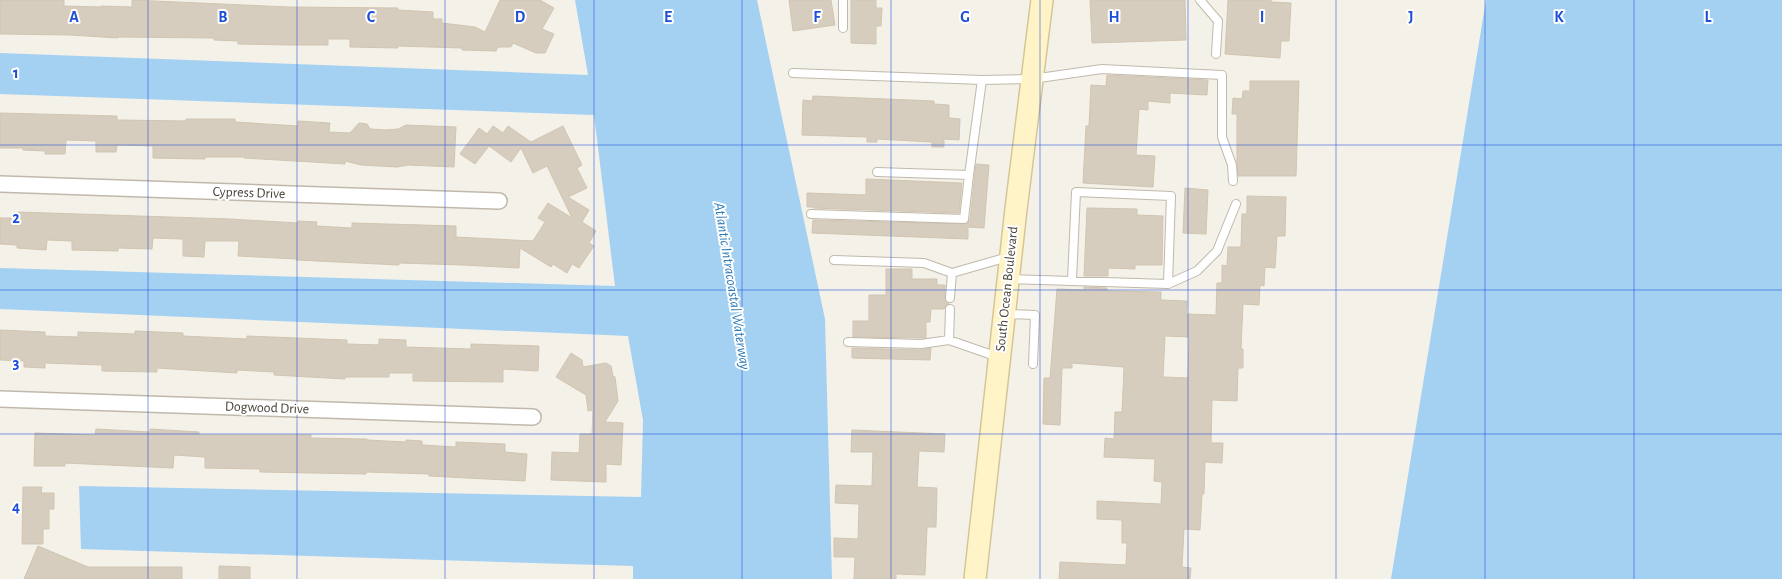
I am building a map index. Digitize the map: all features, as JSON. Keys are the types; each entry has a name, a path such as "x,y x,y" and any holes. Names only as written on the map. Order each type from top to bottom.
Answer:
{"main road":[{"name":"South Ocean Boulevard","path":"975,579 1008,278 1042,0"}],"street":[{"name":"Cypress Drive","path":"0,184 499,201"},
{"name":"Dogwood Drive","path":"0,399 533,417"}],"lane":[{"path":"843,0 843,28"},
{"path":"1200,0 1218,21 1216,54"},
{"path":"794,73 982,80 1032,79 1102,69 1222,75 1222,136 1232,165 1233,181"},
{"path":"811,214 964,219 982,80"},
{"path":"877,172 969,174"},
{"path":"1072,280 1076,192 1172,196 1168,284"},
{"path":"1008,278 1168,284 1197,270 1217,251 1236,204"},
{"path":"834,260 924,263 952,273 1011,256"},
{"path":"950,298 952,273"},
{"path":"949,340 950,309"},
{"path":"1004,313 1035,315 1033,364"},
{"path":"848,342 921,344 949,340 1000,358"}],"water":[{"name":"Atlantic Intracoastal Waterway","path":"575,0 757,0 825,319 832,579 633,579 633,566 81,549 79,486 641,497 643,420 628,336 0,309 0,268 615,286 594,115 0,94 0,53 588,75"},
{"path":"1486,0 1782,0 1782,579 1391,579"}],"building":[{"path":"0,0 64,0 64,6 101,7 132,7 132,0 289,7 398,8 398,10 433,12 433,19 442,19 442,23 475,27 485,32 500,0 540,0 554,8 542,29 554,34 545,53 536,53 513,43 511,47 498,47 496,51 398,46 398,48 350,47 350,39 328,39 328,45 288,45 238,44 238,41 214,40 214,38 118,38 0,34"},
{"path":"789,0 831,0 835,25 793,31"},
{"path":"851,0 876,0 876,8 882,8 881,26 876,26 876,44 851,43"},
{"path":"1090,0 1185,0 1186,40 1092,43"},
{"path":"1228,0 1271,0 1271,2 1291,3 1289,41 1281,41 1280,58 1225,54"},
{"path":"1107,75 1208,80 1207,95 1170,93 1170,103 1148,101 1148,110 1139,109 1136,155 1155,156 1153,187 1083,183 1086,126 1089,126 1091,85 1106,86"},
{"path":"1250,81 1299,81 1296,176 1238,176 1237,114 1232,114 1233,98 1242,99 1243,91 1250,91"},
{"path":"813,96 934,101 934,104 949,105 949,118 960,119 959,140 944,139 944,147 932,147 932,142 877,139 877,142 867,142 867,137 802,135 803,100 812,101"},
{"path":"0,113 117,116 117,120 186,121 186,119 235,119 235,122 298,126 298,121 330,123 329,132 350,133 359,123 367,124 370,129 386,130 398,129 406,125 456,127 454,167 408,165 397,167 361,165 345,161 345,164 244,157 205,157 205,159 153,158 153,146 117,145 116,152 96,152 96,141 66,140 65,154 45,154 45,151 23,150 23,148 0,148"},
{"path":"493,126 503,133 508,126 531,142 563,126 582,165 577,168 587,188 568,197 589,210 582,222 596,231 589,243 594,246 579,268 572,264 567,273 553,264 551,267 520,248 519,268 399,263 399,265 238,256 239,241 205,241 204,257 183,256 183,239 153,238 152,249 118,248 118,251 72,250 72,241 47,240 46,250 17,248 17,245 0,244 0,218 18,218 18,212 298,223 298,221 317,222 316,226 352,228 352,223 456,226 456,237 533,241 545,222 538,218 548,203 572,218 547,166 533,173 521,148 511,162 489,146 475,164 460,154 479,128 487,134"},
{"path":"976,164 989,165 984,228 968,227 968,239 812,233 813,220 966,224 970,220"},
{"path":"866,179 962,183 959,213 807,207 807,193 866,195"},
{"path":"1185,188 1208,190 1206,234 1183,233"},
{"path":"1247,196 1286,197 1285,236 1277,236 1275,268 1265,267 1264,286 1260,285 1259,305 1243,304 1241,349 1243,349 1243,368 1238,368 1237,401 1212,400 1211,443 1223,443 1222,463 1205,462 1200,530 1184,529 1182,567 1191,568 1190,579 1059,579 1060,562 1126,565 1127,543 1122,543 1122,520 1097,519 1097,501 1161,504 1162,482 1154,481 1155,459 1104,457 1105,438 1114,439 1115,412 1122,412 1124,367 1072,363 1072,368 1062,368 1060,425 1043,424 1044,378 1050,378 1057,289 1084,290 1084,287 1107,288 1107,291 1161,292 1161,300 1187,301 1186,314 1216,315 1217,283 1222,283 1222,265 1227,266 1228,247 1241,247 1242,214 1247,214","holes":["1165,336 1189,337 1188,378 1163,377"]},
{"path":"1087,208 1137,209 1137,215 1163,216 1162,265 1135,265 1135,269 1108,268 1108,276 1084,276"},
{"path":"886,269 912,269 912,279 937,279 937,285 945,285 945,300 949,304 944,309 931,309 930,322 926,322 926,338 853,337 853,321 869,321 869,295 886,295"},
{"path":"0,330 45,332 45,336 78,337 78,332 135,334 135,331 183,333 183,336 247,339 247,336 347,340 347,344 379,345 379,339 406,340 406,347 471,349 471,344 539,346 538,371 503,369 503,382 413,381 413,373 389,373 389,377 345,377 345,379 274,375 274,372 237,370 237,373 157,368 157,372 102,371 102,365 45,363 45,368 24,367 24,361 0,360"},
{"path":"852,348 921,350 931,348 930,360 852,358"},
{"path":"571,353 582,360 583,367 606,363 611,366 613,376 615,377 618,401 605,422 623,423 621,465 606,464 606,482 551,480 552,452 579,453 580,434 592,434 593,410 588,411 586,395 556,377"},
{"path":"96,429 150,432 150,429 199,432 199,435 311,435 311,438 422,441 422,445 456,447 456,442 505,444 505,452 527,454 525,481 429,476 429,474 260,472 260,469 205,468 205,457 174,455 173,468 65,463 65,466 34,466 35,433 95,435"},
{"path":"852,430 945,434 944,452 919,451 917,487 937,488 936,527 927,527 925,575 896,574 896,579 854,579 855,557 834,557 834,538 858,539 859,504 835,503 836,485 872,486 873,452 851,452"},
{"path":"23,487 42,487 41,493 54,493 54,509 49,509 49,529 43,529 43,544 22,544"},
{"path":"38,546 88,567 182,567 182,579 24,579"},
{"path":"219,566 250,567 250,579 219,579"}]}
